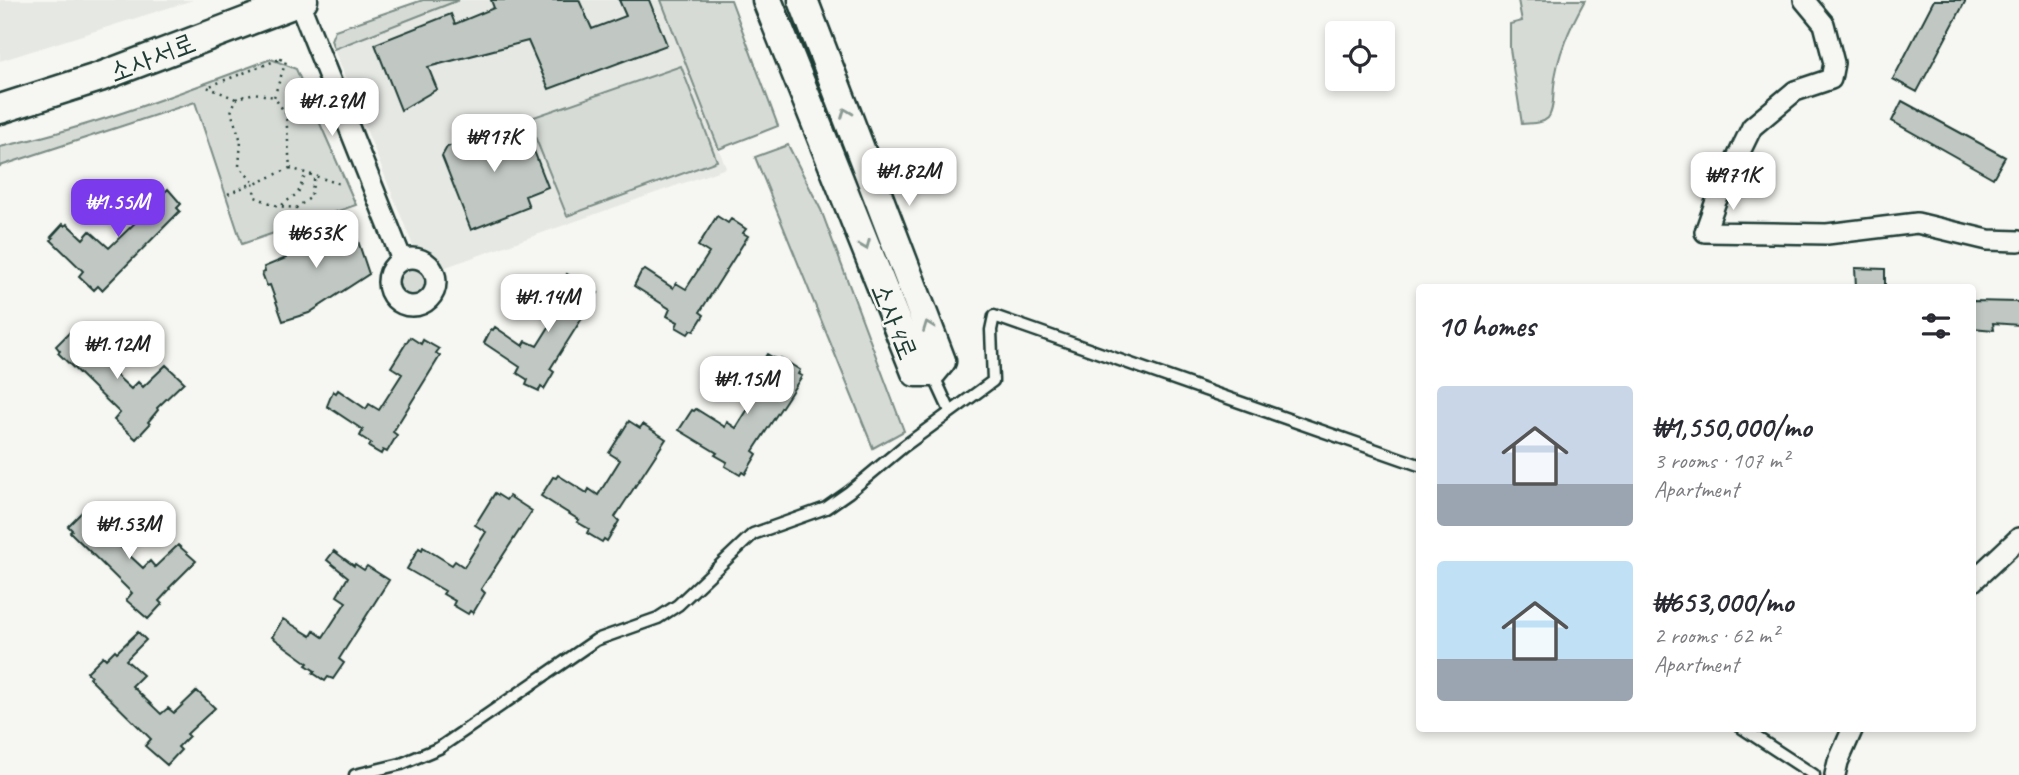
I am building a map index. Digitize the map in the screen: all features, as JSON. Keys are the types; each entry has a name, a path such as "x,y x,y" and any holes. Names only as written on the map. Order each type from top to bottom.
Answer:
{"main road":[{"name":"소사4로","path":"767,0 916,373 932,372 941,361 803,0"},
{"name":"소사서로","path":"0,109 100,77 301,1"}],"street":[{"path":"1804,0 1824,24 1834,63 1831,79 1795,91 1752,127 1716,201 1705,232 1827,234 1917,223 1988,240 2019,241"},
{"path":"301,1 402,260"},
{"path":"1976,578 2019,538"},
{"path":"1835,775 1851,732"}],"lane":[{"path":"355,775 401,764 439,748 596,640 658,618 678,605 753,534 826,508 849,492 903,447 993,381 991,330 994,316 1416,464"},
{"path":"932,372 949,409"},
{"path":"1748,732 1814,775"}],"path":[{"path":"274,97 286,61 279,59 207,86 236,99 254,93 274,97 286,114 290,167"},
{"path":"236,99 230,112 241,141 239,166 253,183 256,197 280,206 296,208 310,198 315,176"},
{"path":"228,194 290,167 343,185"},
{"path":"280,206 298,193 306,173"}],"shaded area":[{"path":"0,0 193,0 0,61"},
{"path":"423,0 459,0 334,49 331,40 335,30"},
{"path":"459,0 661,0 726,168 443,268 434,255 413,246 334,49"},
{"path":"661,0 731,0 778,126 719,149"},
{"path":"1518,0 1585,0 1561,52 1550,115 1546,120 1536,123 1522,124 1510,49 1510,24 1522,21"},
{"path":"271,59 296,69 356,205 242,244 195,102 0,166 0,147 103,119"},
{"path":"681,66 717,161 567,216 528,119"},
{"path":"788,145 821,210 904,431 873,448 755,157"},
{"path":"413,268 423,272 427,282 423,292 413,296 403,292 399,282 403,272"}],"building":[{"path":"491,0 579,0 592,29 626,16 619,0 649,0 667,45 549,89 528,41 428,67 437,89 401,110 375,44 451,14 455,24 494,8"},
{"path":"1934,0 1966,0 1917,92 1893,79"},
{"path":"1902,101 2005,157 1993,178 1892,121"},
{"path":"522,120 548,187 525,196 529,207 471,230 442,156 447,147"},
{"path":"156,184 165,192 168,189 181,204 177,208 180,211 102,290 98,286 94,290 79,276 83,271 51,237 63,224 67,224 83,239 90,231 109,248 139,219 129,208"},
{"path":"717,216 728,223 731,219 746,229 743,233 748,236 700,312 704,315 694,331 691,330 688,334 676,327 678,322 667,316 670,309 634,286 641,272 645,270 673,288 676,283 686,289 709,253 698,246"},
{"path":"351,220 369,274 309,313 283,321 270,285 267,286 262,273 265,272 264,267 286,258 281,246"},
{"path":"1855,268 1885,269 1885,284 1856,284"},
{"path":"567,274 578,281 581,277 596,286 593,291 598,293 550,369 554,372 544,389 541,387 539,391 526,385 528,380 517,373 520,367 484,343 491,329 495,327 523,346 526,341 537,346 559,311 548,304"},
{"path":"1976,301 2019,302 2019,325 1993,323 1994,330 1976,328"},
{"path":"84,325 112,350 101,361 131,389 138,382 143,387 166,365 184,382 157,408 148,422 150,424 136,439 114,420 120,413 58,353 60,351 56,346 72,330 76,333"},
{"path":"410,337 421,344 423,340 439,349 436,353 440,356 393,432 397,435 387,452 383,450 381,454 369,447 371,443 360,436 363,430 327,406 333,391 336,393 338,390 366,409 369,404 379,410 402,374 391,367"},
{"path":"767,354 779,361 781,358 800,370 798,374 802,376 753,451 757,454 745,474 742,472 740,475 725,466 727,462 715,455 717,453 679,430 692,410 696,409 725,427 727,422 736,428 758,393 747,386"},
{"path":"629,421 640,428 643,424 666,439 615,517 619,521 607,541 604,539 602,542 587,533 589,529 577,522 579,520 541,496 553,477 558,475 587,493 589,489 598,495 620,460 609,453"},
{"path":"495,493 506,500 509,496 532,511 481,589 485,593 473,613 470,611 468,614 453,605 455,601 443,594 445,591 407,569 419,548 422,550 423,547 452,565 455,561 464,567 486,532 475,525"},
{"path":"96,504 124,529 113,540 143,568 150,561 155,567 178,545 196,561 169,588 159,601 162,604 148,619 126,600 132,593 70,532 72,530 68,526 84,510 87,513"},
{"path":"334,551 354,566 355,564 364,570 367,566 389,580 339,659 344,663 333,679 328,677 325,681 313,673 315,671 306,665 308,663 272,637 283,619 311,636 314,631 323,637 346,602 337,596 348,577 327,560"},
{"path":"138,632 146,640 126,660 143,675 132,686 161,714 168,708 174,713 197,691 215,708 187,734 189,736 178,747 181,750 167,765 145,746 151,739 89,678 91,676 87,672 103,656 106,659 115,650 117,652"}]}
